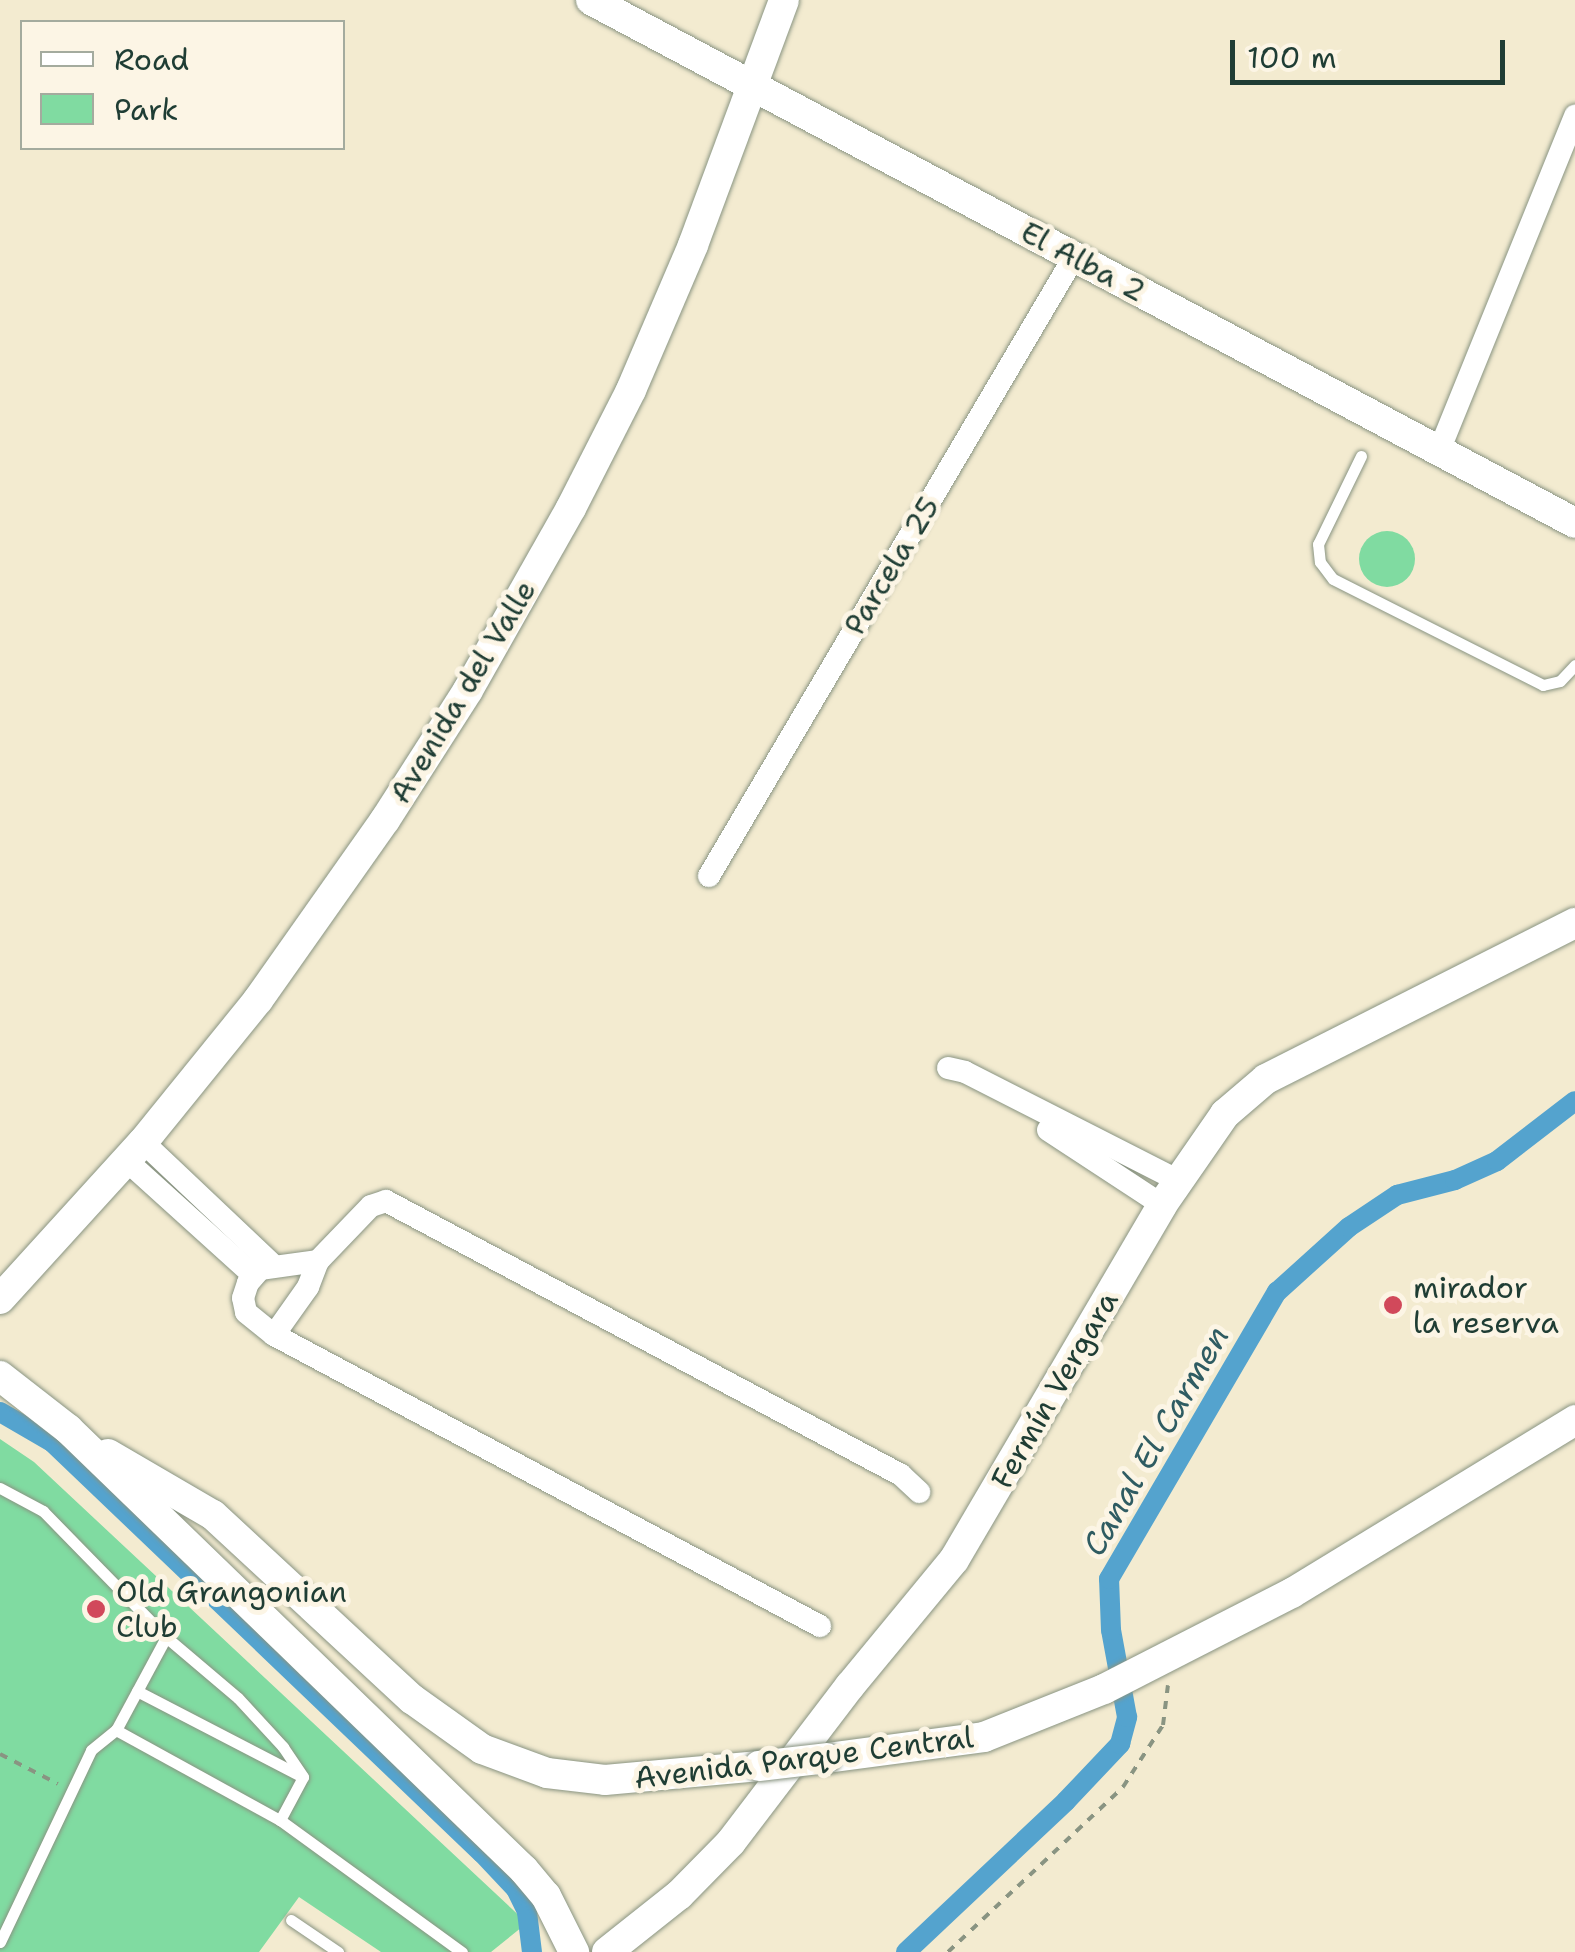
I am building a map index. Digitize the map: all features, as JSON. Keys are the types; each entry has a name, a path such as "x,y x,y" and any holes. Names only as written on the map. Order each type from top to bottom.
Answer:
{"street":[{"name":"El Alba 2","path":"591,0 1575,524"},
{"name":"Avenida del Valle","path":"0,1298 135,1152 299,944 430,752 505,628 631,390 694,246 784,0"},
{"path":"1439,451 1575,116"},
{"name":"Parcela 25","path":"709,876 1074,257"},
{"name":"Fermín Vergara","path":"607,1952 680,1895 731,1842 850,1686 954,1560 1170,1192 1225,1114 1266,1079 1575,923"},
{"path":"948,1068 965,1072 1170,1192 962,1085 948,1068"},
{"path":"135,1152 264,1270"},
{"path":"274,1335 308,1286 318,1261 372,1206 386,1201 901,1475 920,1492"},
{"path":"318,1261 264,1270 244,1291 246,1312 274,1335 820,1626"},
{"path":"0,1376 68,1429 524,1870 546,1896 574,1952"},
{"name":"Avenida Parque Central","path":"68,1429 212,1515 412,1699 482,1749 547,1773 605,1780 759,1766 984,1737 1141,1672 1292,1594 1575,1420"}],"lane":[{"path":"1361,456 1318,544 1320,562 1332,580 1543,685 1560,681 1575,665"},
{"path":"0,1488 44,1511 166,1636 238,1698 303,1777"},
{"path":"0,1942 92,1750 116,1730 166,1636"},
{"path":"137,1691 303,1777"},
{"path":"116,1730 280,1820 462,1952"},
{"path":"280,1820 303,1777"},
{"path":"291,1920 338,1952"}],"path":[{"path":"948,1952 1123,1786 1154,1743 1168,1704"},
{"path":"0,1754 71,1790"}],"green space":[{"path":"1387,531 1407,539 1415,559 1407,579 1387,587 1367,579 1359,559 1367,539"},
{"name":"Old Grangonian Club","path":"0,1439 34,1462 527,1923 491,1952 381,1952 299,1897 259,1952 0,1952"}],"waterway":[{"name":"Canal El Carmen","path":"906,1952 1066,1801 1120,1744 1127,1717 1111,1630 1109,1579 1277,1292 1349,1227 1397,1195 1455,1180 1497,1161 1575,1101"},
{"path":"0,1412 52,1442 482,1853 516,1889 527,1912 532,1952"}],"place":[{"name":"mirador la reserva","path":"1393,1305"},
{"name":"Old Grangonian Club","path":"96,1609"}]}
